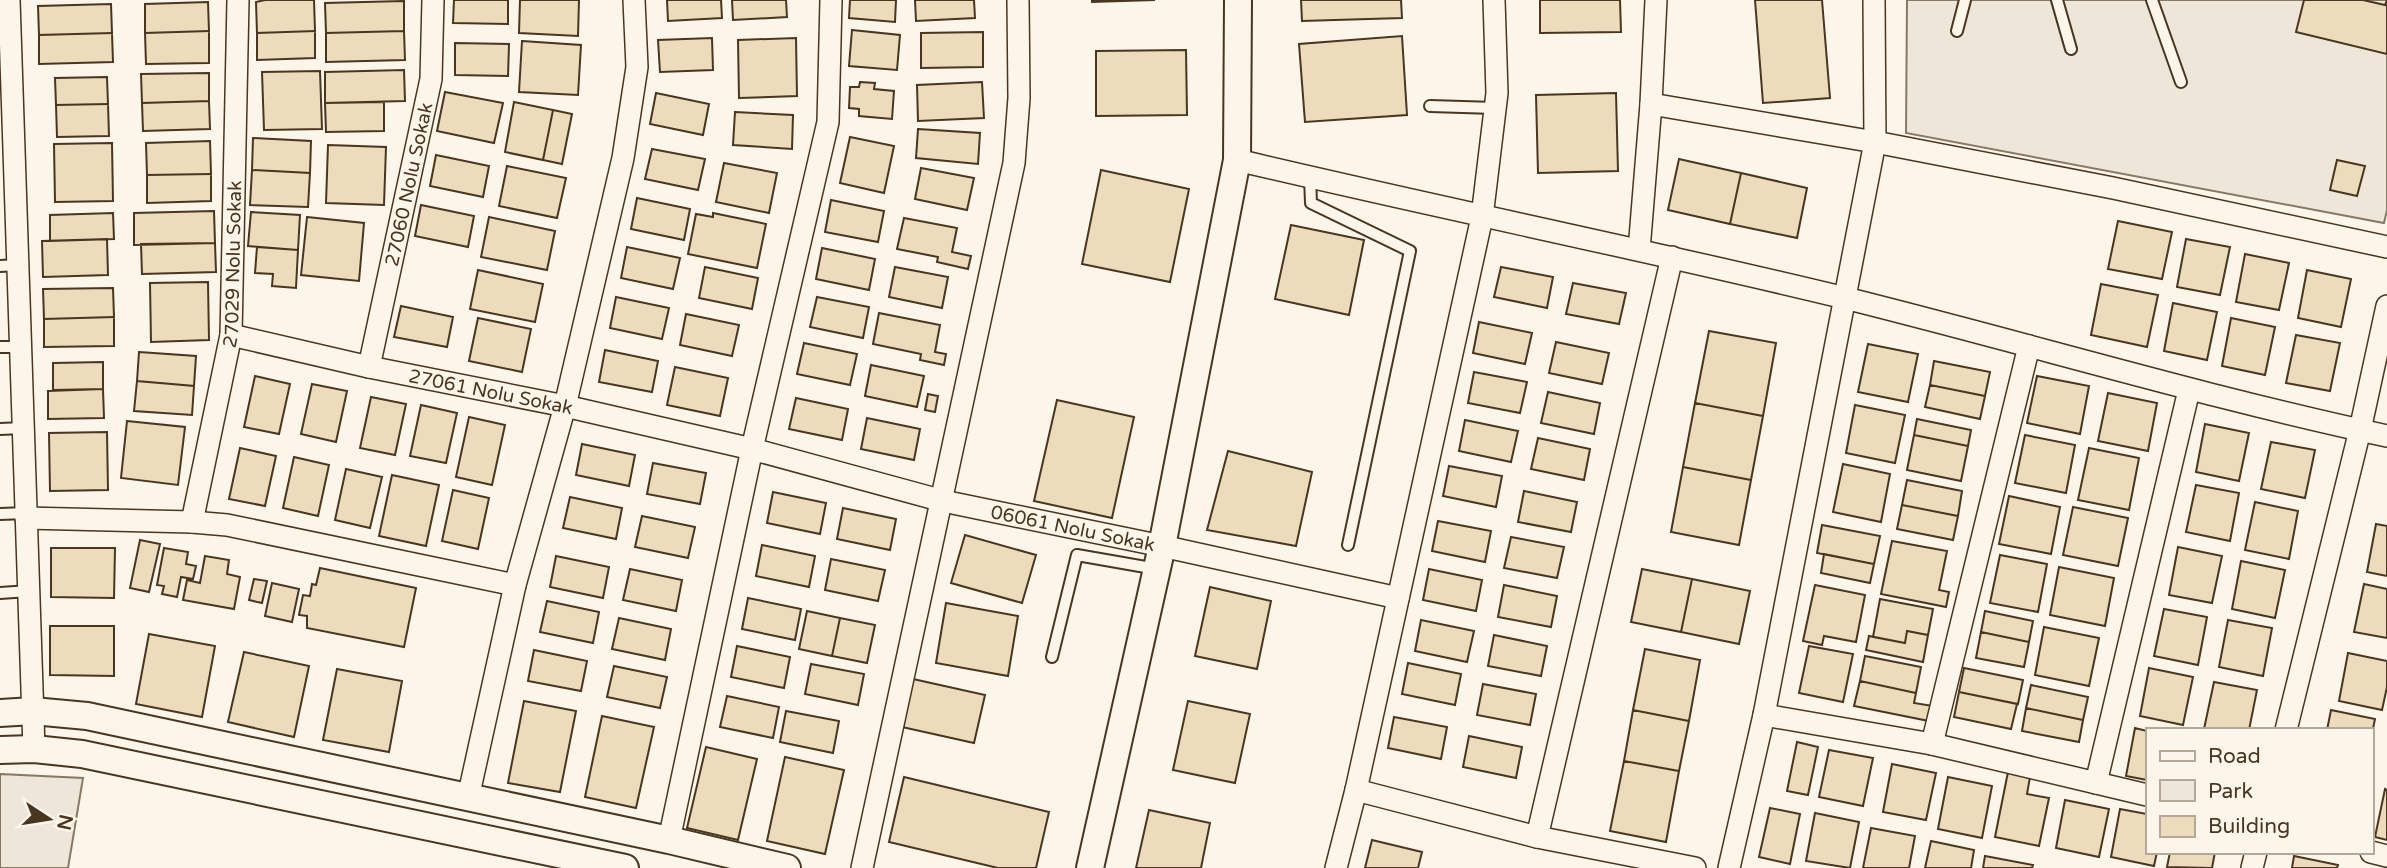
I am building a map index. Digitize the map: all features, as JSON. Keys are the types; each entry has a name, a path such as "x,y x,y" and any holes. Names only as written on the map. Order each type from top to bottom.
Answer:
{"street":[{"path":"9,0 5,25 10,347 23,428 34,749"},
{"name":"27029 Nolu Sokak","path":"192,522 231,335 239,0"},
{"name":"27060 Nolu Sokak","path":"369,368 431,79 433,0"},
{"path":"468,798 515,585 565,406 624,158 637,67 634,0"},
{"path":"669,840 752,449 828,122 831,0"},
{"path":"862,868 1014,163 1018,98 1018,0"},
{"path":"1090,868 1159,558 1237,160 1238,0"},
{"path":"1336,868 1356,790 1482,217 1497,93 1494,0"},
{"path":"1639,250 1656,0"},
{"path":"1729,868 1764,715 1875,142 1874,0"},
{"path":"1651,104 1875,142 2113,188 2387,247"},
{"path":"1237,160 1482,217 1672,257 2029,346 2189,390 2387,436"},
{"path":"1537,837 1672,257"},
{"path":"2286,728 2360,430 2387,306"},
{"name":"27061 Nolu Sokak","path":"231,335 369,368 565,406 752,449"},
{"path":"1932,744 2029,346"},
{"path":"2095,783 2189,390"},
{"name":"06061 Nolu Sokak","path":"752,449 1159,558 1398,598"},
{"path":"26,516 192,522 227,526 515,585"},
{"path":"0,713 33,711 87,716 669,840 787,868"},
{"path":"1764,715 1932,744 2146,795"},
{"path":"0,750 34,749 82,754 625,868"},
{"path":"1356,790 1537,837 1695,868"}],"lane":[{"path":"1957,30 1965,0"},
{"path":"2057,0 2071,49"},
{"path":"2152,0 2181,82"},
{"path":"1430,106 1495,108"},
{"path":"1310,177 1311,203 1410,251 1348,545"},
{"path":"0,429 23,428"},
{"path":"0,514 26,516"},
{"path":"1052,657 1077,555 1159,558"},
{"path":"0,593 29,591"}],"green space":[{"path":"1907,0 2387,0 2387,210 2384,223 1906,133"},
{"path":"0,774 83,778 68,868 0,868"}],"building":[{"path":"314,0 315,31 257,33 256,2"},
{"path":"454,0 508,0 508,24 453,23"},
{"path":"520,0 579,0 578,36 519,33"},
{"path":"667,0 721,0 722,18 668,21"},
{"path":"732,0 786,0 787,17 733,20"},
{"path":"850,0 896,0 895,22 849,18"},
{"path":"915,0 974,0 975,18 916,21"},
{"path":"1092,0 1155,0 1092,2"},
{"path":"1301,0 1401,0 1402,18 1302,21"},
{"path":"1540,0 1620,0 1621,32 1540,33"},
{"path":"1755,0 1822,0 1830,98 1763,103"},
{"path":"2304,0 2363,0 2385,5 2387,0 2387,54 2296,32"},
{"path":"404,1 404,31 326,33 325,3"},
{"path":"208,2 209,31 145,33 145,4"},
{"path":"111,4 112,33 39,35 38,6"},
{"path":"852,30 900,35 897,70 849,66"},
{"path":"209,31 209,63 146,64 145,33"},
{"path":"315,31 315,58 257,60 257,33"},
{"path":"404,31 405,60 326,62 326,33"},
{"path":"983,32 983,67 921,68 921,33"},
{"path":"112,33 113,62 39,64 39,35"},
{"path":"1402,36 1407,115 1305,122 1299,44"},
{"path":"712,38 713,70 660,72 658,40"},
{"path":"796,38 797,96 739,98 738,40"},
{"path":"522,41 581,45 578,95 519,92"},
{"path":"455,43 509,44 508,76 455,75"},
{"path":"1186,50 1187,115 1096,116 1096,51"},
{"path":"404,70 405,101 325,103 325,72"},
{"path":"320,71 322,129 264,130 262,72"},
{"path":"209,73 209,101 142,103 141,74"},
{"path":"107,77 108,104 56,105 55,78"},
{"path":"860,82 875,83 874,89 894,91 892,119 859,116 859,109 849,108 850,87 859,87"},
{"path":"982,82 984,118 918,121 917,85"},
{"path":"445,92 503,103 494,143 437,131"},
{"path":"656,93 709,104 703,135 650,124"},
{"path":"1616,93 1618,171 1538,173 1536,95"},
{"path":"209,101 210,129 143,131 142,103"},
{"path":"384,102 384,131 326,132 325,103"},
{"path":"514,102 553,110 543,160 505,152"},
{"path":"108,104 109,136 57,137 56,105"},
{"path":"553,110 572,114 562,164 543,160"},
{"path":"735,112 793,115 792,149 733,145"},
{"path":"918,129 980,133 978,164 916,158"},
{"path":"850,137 894,146 884,193 840,183"},
{"path":"253,138 311,141 310,173 252,170"},
{"path":"210,141 211,174 147,175 146,143"},
{"path":"112,143 113,201 55,202 54,144"},
{"path":"328,145 386,147 384,205 326,203"},
{"path":"652,149 705,159 698,190 645,179"},
{"path":"436,155 489,166 483,197 430,186"},
{"path":"1679,159 1741,173 1730,224 1668,210"},
{"path":"2337,160 2365,166 2357,196 2330,190"},
{"path":"724,163 777,173 769,213 716,202"},
{"path":"507,166 566,178 557,218 499,206"},
{"path":"921,168 974,178 967,210 915,199"},
{"path":"252,170 310,173 308,207 250,205"},
{"path":"1101,170 1189,189 1170,282 1082,264"},
{"path":"1741,173 1807,188 1797,238 1730,224"},
{"path":"211,174 211,201 147,203 147,175"},
{"path":"637,198 690,209 684,240 631,229"},
{"path":"831,200 884,211 878,242 825,232"},
{"path":"421,205 474,216 468,247 415,236"},
{"path":"214,211 215,243 134,245 134,213"},
{"path":"251,212 300,215 298,250 248,246"},
{"path":"113,213 114,239 50,241 50,215"},
{"path":"713,213 766,224 757,268 688,254 696,214 713,217"},
{"path":"307,217 364,223 359,281 301,275"},
{"path":"489,217 555,231 547,270 481,257"},
{"path":"904,218 957,228 952,252 971,256 968,269 937,262 938,257 897,249"},
{"path":"2118,221 2172,232 2162,279 2108,269"},
{"path":"1291,225 1364,240 1349,315 1275,299"},
{"path":"107,239 108,275 43,277 42,241"},
{"path":"2186,239 2230,247 2220,295 2177,287"},
{"path":"215,243 216,272 142,274 141,244"},
{"path":"257,247 298,250 296,288 272,286 273,274 255,273"},
{"path":"627,247 680,258 673,289 621,278"},
{"path":"822,248 875,259 869,290 816,279"},
{"path":"2245,254 2289,263 2279,310 2236,302"},
{"path":"705,267 758,278 752,309 699,298"},
{"path":"895,267 948,277 942,308 889,297"},
{"path":"1501,267 1553,277 1547,308 1494,297"},
{"path":"478,270 543,284 535,322 470,309"},
{"path":"2307,270 2351,279 2341,327 2298,318"},
{"path":"208,282 209,340 151,342 150,283"},
{"path":"1573,283 1626,293 1619,324 1566,314"},
{"path":"2101,284 2158,295 2147,347 2091,335"},
{"path":"113,288 114,317 44,319 43,289"},
{"path":"616,297 669,308 662,339 610,328"},
{"path":"817,297 869,307 863,338 810,327"},
{"path":"2173,303 2217,312 2207,360 2164,351"},
{"path":"401,306 453,317 447,347 394,337"},
{"path":"879,313 940,325 935,352 946,354 944,365 920,360 921,354 873,344"},
{"path":"686,314 739,325 732,356 680,345"},
{"path":"114,317 114,346 44,347 44,319"},
{"path":"478,318 531,329 522,372 469,361"},
{"path":"2231,318 2275,327 2265,375 2222,366"},
{"path":"1479,322 1532,333 1525,364 1473,353"},
{"path":"1709,331 1776,343 1763,416 1695,403"},
{"path":"2296,335 2340,343 2330,391 2286,383"},
{"path":"1556,342 1609,353 1602,384 1549,373"},
{"path":"804,343 857,354 850,385 797,374"},
{"path":"1868,344 1918,354 1908,402 1858,392"},
{"path":"605,350 658,361 652,392 599,382"},
{"path":"139,352 196,356 194,386 137,381"},
{"path":"1934,361 1990,372 1985,396 1930,385"},
{"path":"103,362 103,389 53,390 53,363"},
{"path":"871,365 924,376 917,407 865,396"},
{"path":"675,367 728,378 720,416 667,405"},
{"path":"1474,372 1527,382 1520,413 1468,403"},
{"path":"255,376 290,384 279,434 244,427"},
{"path":"2037,376 2089,386 2080,434 2027,423"},
{"path":"137,381 194,386 192,415 134,411"},
{"path":"312,384 347,391 336,442 301,434"},
{"path":"1930,385 1985,396 1980,419 1925,407"},
{"path":"103,389 104,418 48,419 48,391"},
{"path":"1548,392 1600,403 1594,434 1541,423"},
{"path":"2108,393 2157,403 2148,451 2098,441"},
{"path":"928,394 938,396 935,412 925,410"},
{"path":"371,397 406,404 395,455 360,448"},
{"path":"796,398 848,409 842,440 789,429"},
{"path":"1057,400 1134,417 1112,518 1034,501"},
{"path":"1695,403 1763,416 1751,480 1683,467"},
{"path":"421,405 457,413 446,463 410,456"},
{"path":"1855,405 1905,415 1895,463 1846,453"},
{"path":"469,417 505,425 492,485 456,477"},
{"path":"867,418 920,429 914,460 861,449"},
{"path":"1917,419 1971,430 1968,446 1914,435"},
{"path":"1465,420 1518,431 1511,462 1459,451"},
{"path":"127,421 185,427 178,485 121,478"},
{"path":"2205,424 2249,433 2239,481 2196,472"},
{"path":"107,432 108,490 50,491 49,433"},
{"path":"1914,435 1968,446 1961,481 1907,470"},
{"path":"2025,435 2075,445 2066,493 2015,483"},
{"path":"1538,438 1590,449 1584,480 1531,469"},
{"path":"2271,442 2315,450 2305,498 2261,489"},
{"path":"582,444 635,455 629,486 576,475"},
{"path":"240,448 276,456 265,506 229,499"},
{"path":"2089,448 2139,458 2129,510 2078,500"},
{"path":"1228,451 1312,472 1296,546 1207,530"},
{"path":"294,457 329,465 318,516 283,508"},
{"path":"653,463 706,473 700,504 647,494"},
{"path":"1843,464 1890,474 1881,522 1833,512"},
{"path":"1449,466 1502,476 1496,507 1443,496"},
{"path":"1683,467 1751,480 1739,545 1671,532"},
{"path":"346,469 382,477 370,528 335,520"},
{"path":"392,475 439,485 426,546 379,536"},
{"path":"1907,480 1962,491 1958,516 1902,505"},
{"path":"2196,485 2239,493 2230,541 2186,532"},
{"path":"453,490 489,498 478,549 442,541"},
{"path":"1524,491 1577,502 1571,532 1518,522"},
{"path":"773,492 826,503 820,534 767,523"},
{"path":"2009,496 2060,507 2051,554 1999,544"},
{"path":"570,497 622,508 616,539 563,528"},
{"path":"2255,502 2298,511 2289,559 2245,550"},
{"path":"1902,505 1958,516 1953,540 1897,529"},
{"path":"2073,507 2128,518 2118,566 2063,555"},
{"path":"843,508 896,519 890,550 837,539"},
{"path":"642,516 695,527 688,558 635,547"},
{"path":"1438,521 1491,531 1485,562 1432,551"},
{"path":"2376,524 2387,526 2387,576 2367,572"},
{"path":"1822,525 1880,536 1874,564 1817,553"},
{"path":"965,535 1036,555 1022,603 951,583"},
{"path":"1511,537 1564,547 1557,578 1504,568"},
{"path":"140,540 160,544 149,592 130,588"},
{"path":"1892,541 1947,551 1939,590 1949,592 1946,607 1881,594"},
{"path":"762,545 815,556 809,587 756,576"},
{"path":"2178,547 2222,556 2212,603 2169,595"},
{"path":"51,548 115,548 114,598 51,597"},
{"path":"164,548 188,552 186,564 196,566 193,579 181,577 177,597 162,594 164,586 157,585"},
{"path":"1824,554 1874,564 1870,583 1821,573"},
{"path":"2000,555 2047,564 2038,612 1990,603"},
{"path":"205,556 229,560 227,574 240,577 234,609 183,600 187,580 200,583"},
{"path":"556,556 609,567 603,598 550,587"},
{"path":"831,559 885,570 878,601 825,590"},
{"path":"2241,561 2285,570 2275,618 2232,609"},
{"path":"2059,567 2114,578 2105,626 2050,615"},
{"path":"320,568 416,588 404,647 307,628 307,616 299,615 303,595 310,596 312,584 316,585"},
{"path":"630,569 682,580 676,611 623,600"},
{"path":"1429,569 1482,580 1476,611 1423,600"},
{"path":"1642,569 1692,579 1681,632 1631,622"},
{"path":"254,579 267,581 262,603 249,600"},
{"path":"1692,579 1750,591 1739,644 1681,632"},
{"path":"272,583 299,589 292,622 265,616"},
{"path":"2364,584 2387,589 2387,638 2354,632"},
{"path":"1504,585 1557,596 1551,627 1498,617"},
{"path":"1815,585 1865,595 1856,642 1824,636 1822,645 1803,641"},
{"path":"1210,587 1271,601 1257,669 1195,656"},
{"path":"748,598 801,609 795,640 742,629"},
{"path":"1880,599 1933,609 1928,635 1907,631 1905,643 1873,637"},
{"path":"547,601 599,612 593,643 540,632"},
{"path":"946,603 1018,616 1008,676 936,663"},
{"path":"2164,609 2207,617 2198,665 2154,656"},
{"path":"807,611 840,618 832,656 799,649"},
{"path":"1985,611 2033,621 2029,642 1981,632"},
{"path":"619,618 671,629 665,660 612,649"},
{"path":"840,618 875,625 867,663 832,656"},
{"path":"1421,620 1474,631 1467,662 1415,651"},
{"path":"2228,620 2272,628 2263,676 2219,667"},
{"path":"50,626 114,626 114,676 50,675"},
{"path":"2044,627 2099,638 2089,686 2035,675"},
{"path":"1907,631 1928,635 1923,662 1866,650 1869,636 1905,643"},
{"path":"1981,632 2029,642 2024,667 1976,658"},
{"path":"149,634 215,646 202,717 136,704"},
{"path":"1494,635 1547,646 1541,676 1488,666"},
{"path":"737,646 790,657 784,688 731,677"},
{"path":"1809,646 1853,654 1843,702 1799,693"},
{"path":"1645,649 1700,660 1689,721 1633,710"},
{"path":"534,650 587,661 581,691 528,681"},
{"path":"244,652 309,666 294,737 228,722"},
{"path":"2348,653 2387,661 2387,687 2382,710 2339,701"},
{"path":"1865,656 1921,667 1916,693 1860,681"},
{"path":"1408,663 1461,674 1455,705 1402,694"},
{"path":"811,664 864,674 858,705 805,694"},
{"path":"614,666 667,677 660,708 607,697"},
{"path":"1964,668 2023,680 2018,704 1959,692"},
{"path":"2149,668 2193,677 2183,725 2140,716"},
{"path":"337,669 402,681 389,752 323,740"},
{"path":"913,679 985,695 974,743 902,727"},
{"path":"1860,681 1916,693 1914,703 1933,706 1929,721 1854,706"},
{"path":"2214,682 2257,690 2249,728 2204,728"},
{"path":"1483,684 1536,694 1530,725 1477,715"},
{"path":"2031,685 2088,697 2083,720 2026,708"},
{"path":"1959,692 2017,704 2011,729 1954,717"},
{"path":"727,696 779,707 773,738 720,727"},
{"path":"524,701 576,711 560,792 508,783"},
{"path":"1188,701 1250,714 1235,783 1173,770"},
{"path":"2026,708 2083,720 2079,742 2022,731"},
{"path":"1633,710 1689,721 1679,771 1624,761"},
{"path":"2331,710 2375,719 2373,728 2327,728"},
{"path":"786,711 839,721 833,753 780,742"},
{"path":"602,716 654,727 636,808 585,797"},
{"path":"1394,717 1447,727 1441,759 1388,748"},
{"path":"2135,728 2146,731 2146,780 2126,776"},
{"path":"1469,736 1522,747 1516,778 1463,767"},
{"path":"1797,742 1818,747 1808,795 1787,791"},
{"path":"706,747 757,759 738,840 687,828"},
{"path":"1829,750 1873,758 1863,806 1819,797"},
{"path":"785,757 844,770 825,854 767,841"},
{"path":"1624,761 1679,771 1666,842 1610,831"},
{"path":"1892,764 1936,773 1926,820 1883,812"},
{"path":"2008,772 2030,777 2027,794 2049,798 2039,846 1995,837"},
{"path":"904,777 1049,812 1036,868 998,868 889,842"},
{"path":"1948,777 1992,786 1982,838 1938,829"},
{"path":"2385,789 2387,790 2387,840 2375,837"},
{"path":"2065,800 2109,809 2099,857 2056,848"},
{"path":"1770,808 1800,814 1790,864 1759,857"},
{"path":"2120,809 2146,814 2146,854 2157,854 2154,866 2111,857"},
{"path":"1149,810 1210,823 1201,868 1136,868"},
{"path":"1815,813 1859,822 1850,868 1806,861"},
{"path":"1871,828 1915,836 1909,868 1863,868"},
{"path":"1372,840 1422,852 1418,868 1365,868"},
{"path":"1931,841 1974,850 1971,868 1925,868"},
{"path":"2170,854 2215,854 2212,868 2167,867"},
{"path":"1985,856 2033,865 2032,868 1983,868"},
{"path":"2294,856 2338,865 2337,868 2292,868"}]}
